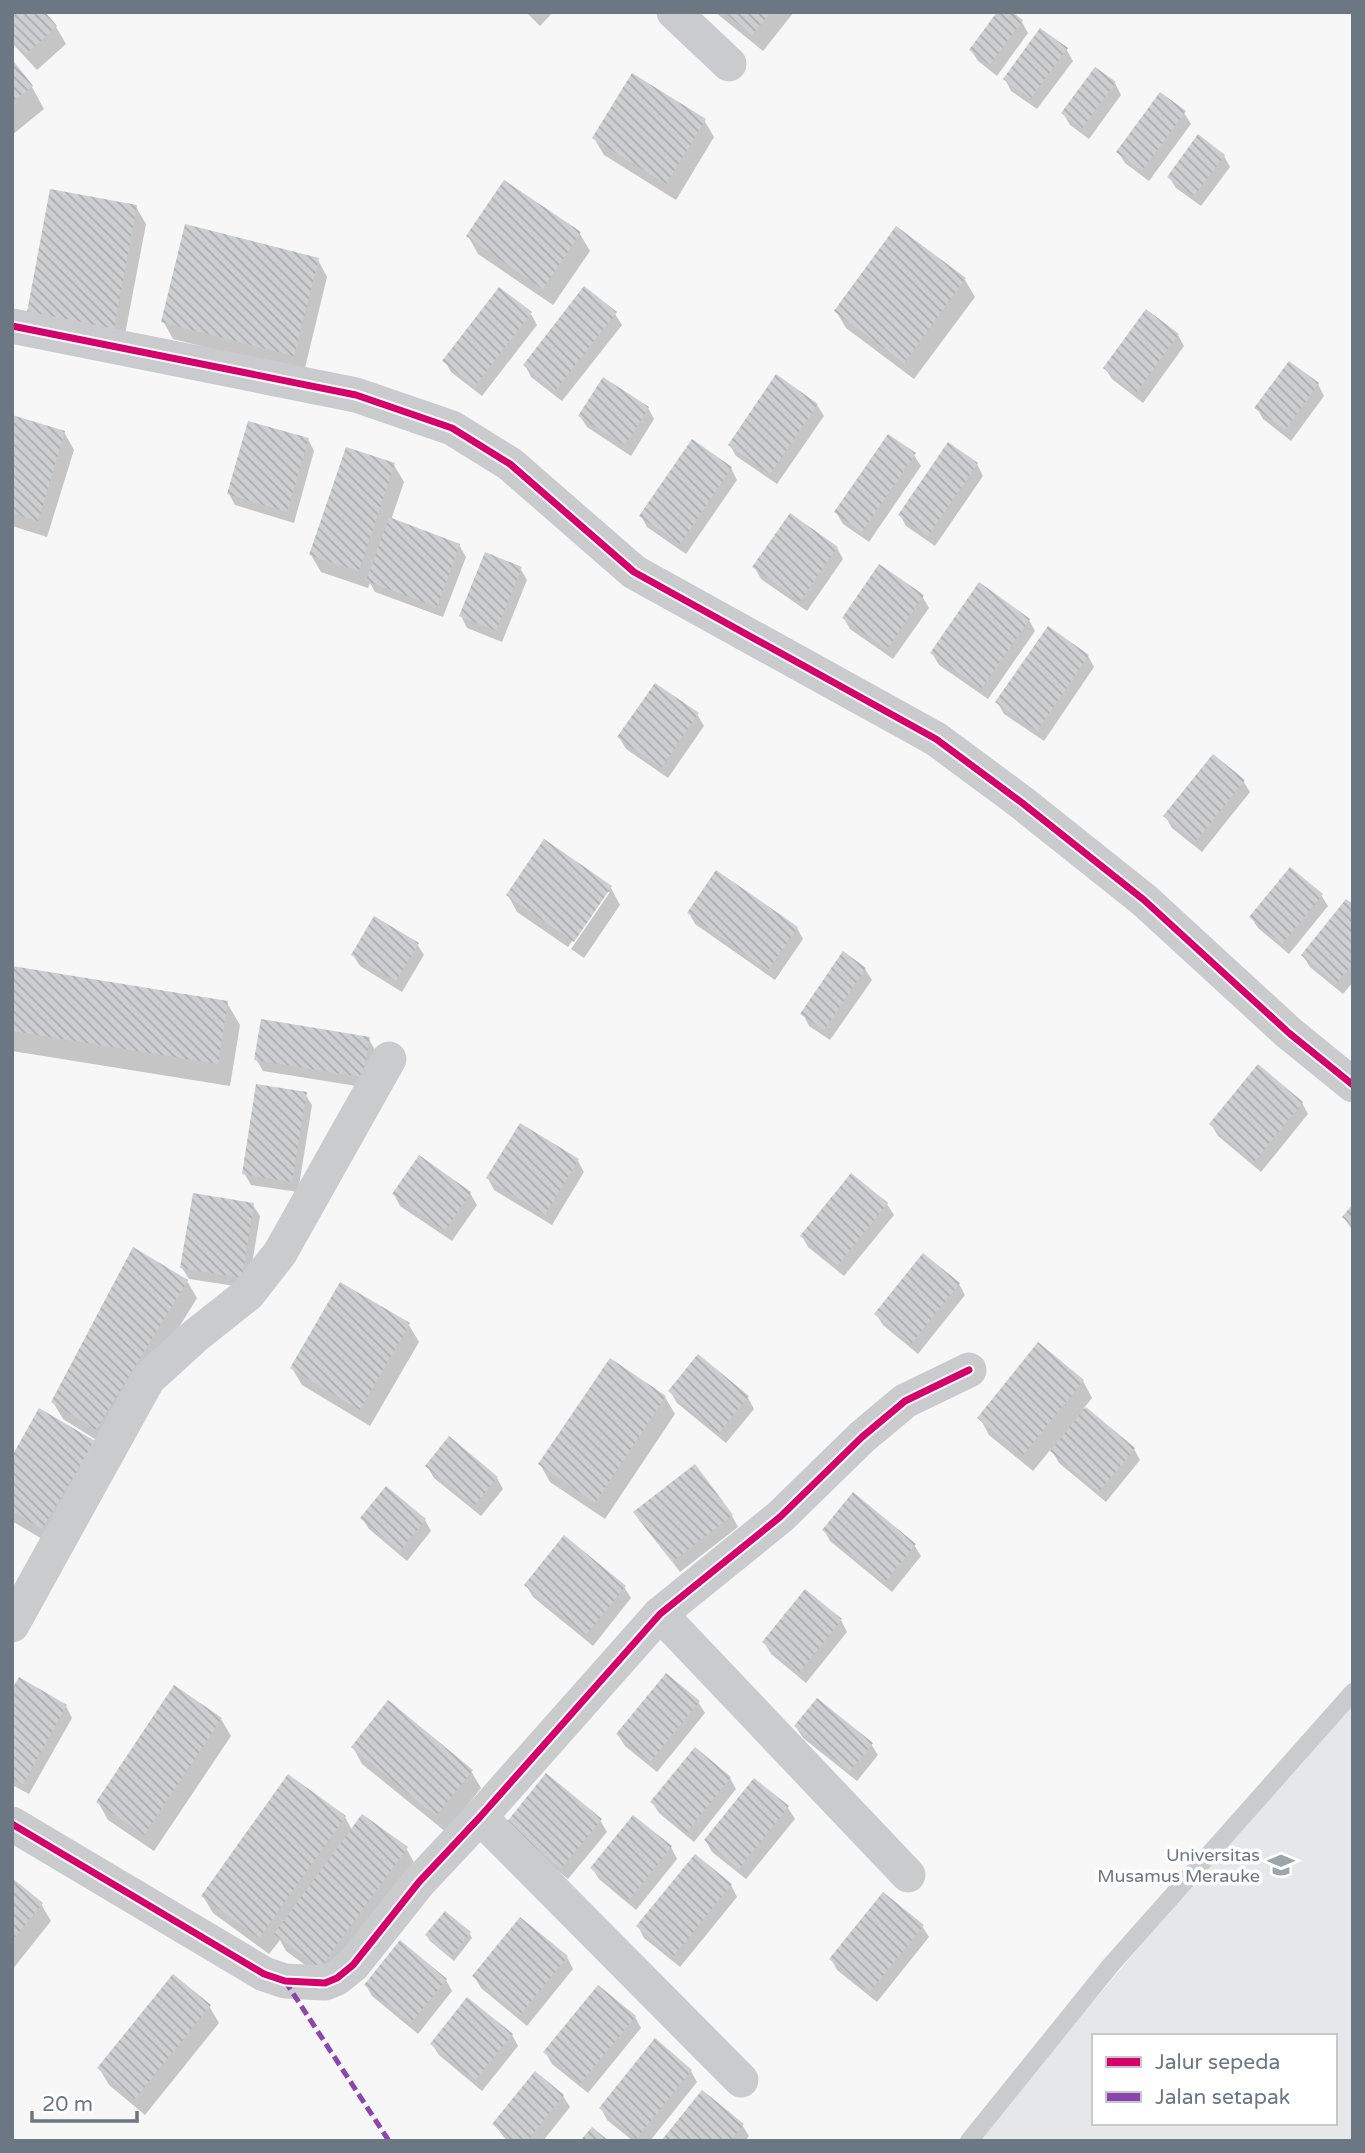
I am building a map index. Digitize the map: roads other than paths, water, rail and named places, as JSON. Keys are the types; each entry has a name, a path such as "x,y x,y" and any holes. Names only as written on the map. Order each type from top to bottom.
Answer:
{"street":[{"path":"674,12 729,64"},
{"path":"12,326 356,395 452,428 510,464 635,572 947,747 1144,900 1289,1033 1353,1085"},
{"path":"12,1625 148,1379 195,1336 248,1294 280,1252 389,1059"},
{"path":"12,1824 264,1974 307,1984 325,1983 337,1978 353,1965 419,1882 660,1614 780,1517 905,1401 969,1370"},
{"path":"660,1614 908,1875"},
{"path":"480,1817 741,2080"}],"lane":[{"path":"969,2141 1111,1966 1353,1692"}],"place":[{"name":"Universitas Musamus Merauke","path":"1281,1865"}]}
